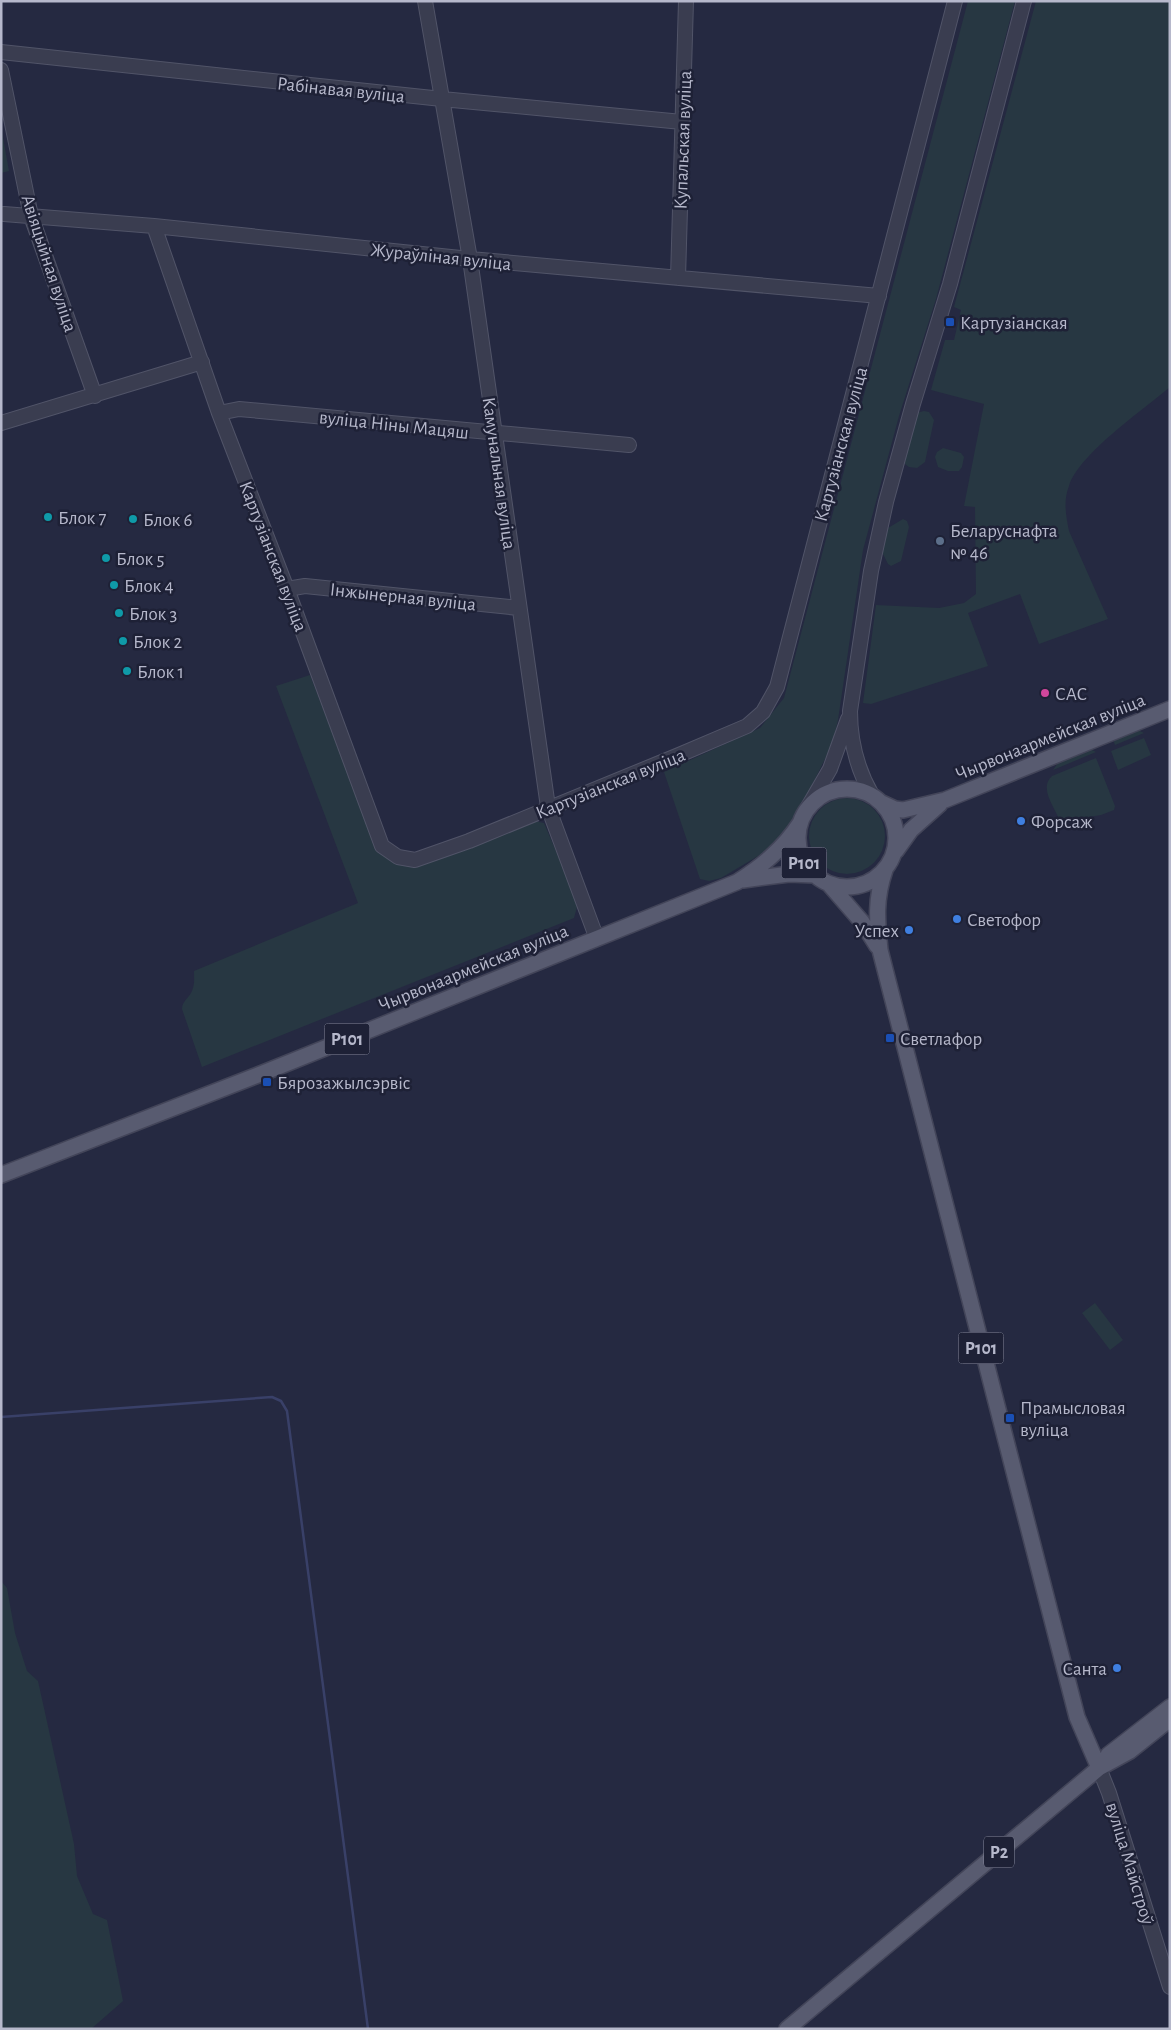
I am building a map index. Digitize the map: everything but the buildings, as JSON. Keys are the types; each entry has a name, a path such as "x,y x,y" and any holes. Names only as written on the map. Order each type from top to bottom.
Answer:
{"main road":[{"name":"Чырвонаармейская вуліца","path":"877,799 895,809 903,810 945,800 1170,708"},
{"name":"Р101","path":"880,950 862,922 828,884 814,875 802,860 798,842 800,823 808,807 822,795 838,789 856,789 877,799 890,813 895,826 897,839 895,852 885,870 879,889 877,910 880,950 1077,1717 1099,1768"},
{"name":"Чырвонаармейская вуліца","path":"895,852 910,830 945,800"},
{"name":"Чырвонаармейская вуліца","path":"1,1175 737,882 782,847 800,823"},
{"name":"Р101","path":"828,884 844,888 859,886 873,880 885,870"},
{"name":"Чырвонаармейская вуліца","path":"737,882 789,874 814,875"},
{"name":"Р2","path":"1099,1768 1107,1756 1170,1707"},
{"name":"Р2","path":"787,2029 1099,1768 1130,1751 1170,1719"},
{"path":"1083,1733 1092,1741 1104,1745 1123,1743"}],"street":[{"name":"Камунальная вуліца","path":"425,1 470,259 548,808 597,939"},
{"name":"Купальская вуліца","path":"678,278 686,1"},
{"name":"Картузіанская вуліца","path":"154,226 219,413 288,589 382,846 398,857 415,860 469,841 746,726 763,712 777,687 955,1"},
{"path":"877,799 865,783 854,751 850,730 850,711 872,571 886,502 913,404 950,284 1024,1"},
{"name":"Рабінавая вуліца","path":"1,52 442,99 682,122"},
{"name":"Авіяцыйная вуліца","path":"1,70 31,216 95,396"},
{"name":"Жураўліная вуліца","path":"4,214 154,226 470,259 879,296"},
{"path":"1,423 202,362"},
{"name":"вуліца Ніны Мацяш","path":"219,413 239,409 629,445"},
{"name":"Інжынерная вуліца","path":"288,589 305,586 519,608"},
{"path":"808,807 830,769 850,711"},
{"name":"вуліца Майстроў","path":"1099,1768 1109,1793 1170,1987"}],"shaded area":[{"path":"968,1 1015,1 936,299 899,416 863,550 838,720 832,745 797,815 783,837 765,852 721,878 709,881 700,879 664,772 760,728 784,698"},
{"path":"1036,1 1170,1 1170,387 1113,433 1085,460 1075,474 1067,492 1066,509 1069,531 1108,619 1039,644 1020,594 968,613 988,666 871,704 863,703 876,605 939,608 964,603 976,594 975,507 964,506 984,404 931,390 945,340 954,340 961,310 954,307"},
{"path":"1,127 9,171 1,173"},
{"path":"929,412 934,420 925,462 917,468 909,467 905,464 905,460 916,413"},
{"path":"943,448 961,453 964,457 959,471 948,471 938,467 935,457 937,452"},
{"path":"903,519 907,521 909,527 901,561 891,566 882,552 888,528"},
{"path":"310,675 377,849 381,853 398,863 413,866 530,820 544,823 568,879 577,907 574,918 202,1067 182,1009 193,988 194,971 358,903 276,686"},
{"path":"1136,729 1144,733 1115,745 1113,739"},
{"path":"1144,738 1151,755 1118,770 1111,751"},
{"path":"1090,749 1096,752 1053,770 1060,760"},
{"path":"1096,758 1115,806 1114,810 1101,815 1060,822 1047,793 1048,781 1052,776"},
{"path":"847,798 861,801 874,809 882,822 885,836 882,850 874,863 861,871 847,874 833,871 820,863 812,850 809,836 812,822 820,809 833,801"},
{"path":"1095,1303 1123,1340 1110,1350 1082,1313"},
{"path":"1,1581 7,1588 15,1633 27,1671 38,1681 74,1844 77,1876 93,1914 107,1920 123,2001 91,2029 1,2029"}],"waterway":[{"path":"1,1417 272,1397 281,1401 287,1411 368,2029"}],"place":[{"name":"Картузіанская","path":"950,322"},
{"name":"Блок 7","path":"48,517"},
{"name":"Блок 6","path":"133,519"},
{"name":"Беларуснафта № 46","path":"940,541"},
{"name":"Блок 5","path":"106,558"},
{"name":"Блок 4","path":"114,585"},
{"name":"Блок 3","path":"119,613"},
{"name":"Блок 2","path":"123,641"},
{"name":"Блок 1","path":"127,671"},
{"name":"САС","path":"1045,693"},
{"name":"Форсаж","path":"1021,821"},
{"name":"Светофор","path":"957,919"},
{"name":"Успех","path":"909,930"},
{"name":"Светлафор","path":"890,1038"},
{"name":"Бярозажылсэрвіс","path":"267,1082"},
{"name":"Прамысловая вуліца","path":"1010,1418"},
{"name":"Санта","path":"1117,1668"}]}
